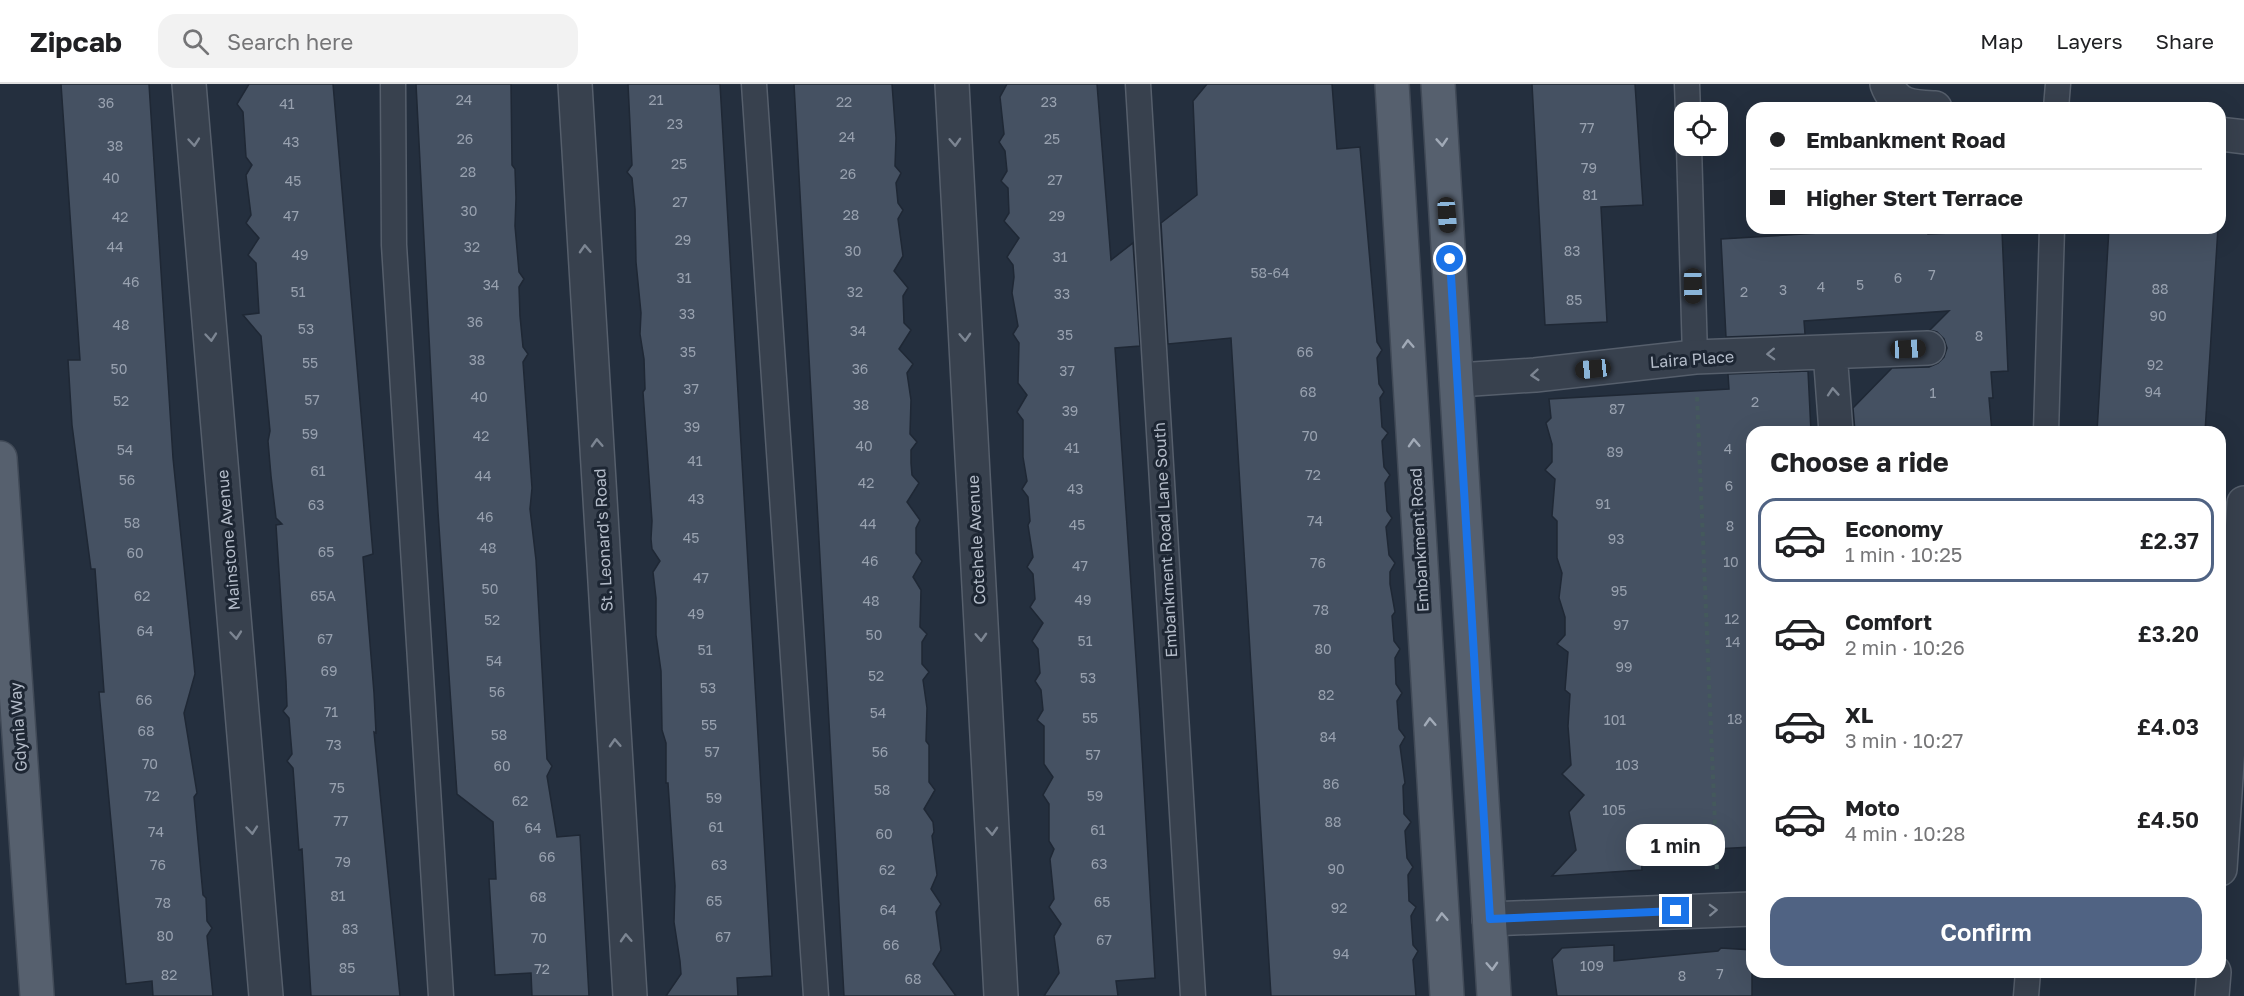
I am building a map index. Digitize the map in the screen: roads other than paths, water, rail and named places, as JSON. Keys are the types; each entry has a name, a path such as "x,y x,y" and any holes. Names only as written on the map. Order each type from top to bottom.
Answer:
{"main road":[{"name":"Embankment Road","path":"1392,84 1447,996"},
{"path":"1438,84 1458,380 1494,996"},
{"name":"Gdynia Way","path":"0,458 37,996"}],"street":[{"name":"Mainstone Avenue","path":"189,84 266,996"},
{"name":"St. Leonard's Road","path":"575,84 630,996"},
{"name":"Cotehele Avenue","path":"952,84 1001,996"},
{"path":"2226,135 2244,137"},
{"name":"Laira Place","path":"1458,380 1535,375 1695,357 1928,348"},
{"path":"1830,352 1836,426"},
{"path":"2226,822 2237,737 2244,503"},
{"path":"1490,919 1746,909"},
{"path":"2212,996 2214,978"}],"lane":[{"path":"393,84 394,245 441,996"},
{"path":"754,84 816,996"},
{"name":"Embankment Road Lane South","path":"1138,84 1193,996"},
{"path":"1688,84 1688,102"},
{"path":"2056,102 2058,84"},
{"path":"1689,156 1695,357"},
{"path":"2046,426 2052,234"},
{"path":"2026,996 2028,978"}]}
